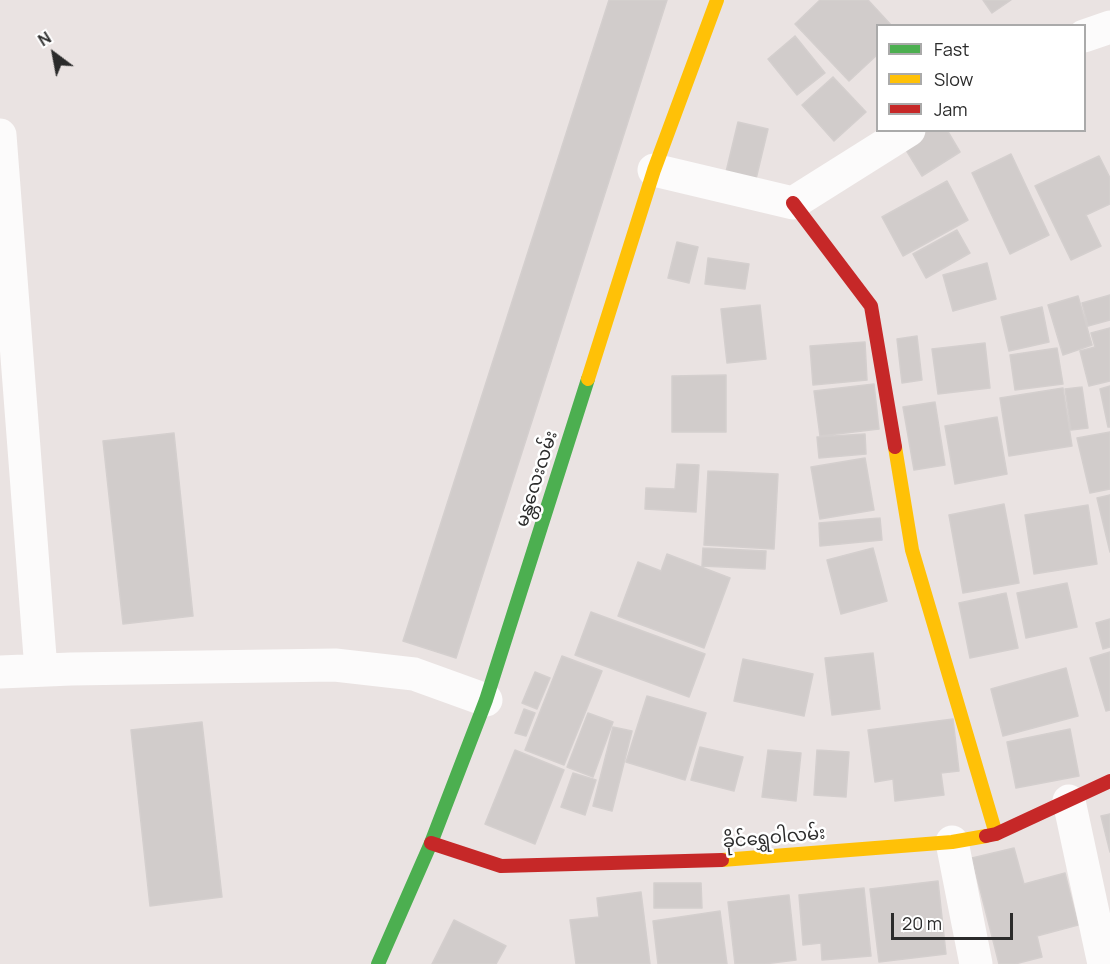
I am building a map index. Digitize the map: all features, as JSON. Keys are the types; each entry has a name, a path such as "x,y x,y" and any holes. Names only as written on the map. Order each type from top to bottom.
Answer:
{"street":[{"name":"မန္တလေးလမ်း","path":"378,964 431,843 486,700 654,170 717,0"},
{"path":"1086,35 1110,27"},
{"path":"793,203 906,132"},
{"path":"0,135 41,670"},
{"path":"654,170 793,203 871,306 912,550 996,834"},
{"path":"0,672 335,665 414,674 486,700"},
{"name":"ခိုင်ရွှေဝါလမ်း","path":"431,843 501,866 715,861 952,842 996,834 1110,781"},
{"path":"1069,801 1104,964"},
{"path":"952,842 976,964"}],"building":[{"path":"609,0 667,0 456,658 403,641"},
{"path":"820,0 868,0 890,24 876,24 876,56 849,81 795,24"},
{"path":"983,0 1011,0 992,13"},
{"path":"795,36 825,73 797,95 768,59"},
{"path":"833,77 866,112 834,141 802,105"},
{"path":"738,122 768,129 756,179 726,172"},
{"path":"924,132 948,132 960,152 922,176 903,145"},
{"path":"1011,154 1049,235 1010,254 972,173"},
{"path":"1099,156 1110,178 1110,204 1086,215 1101,246 1071,260 1035,186"},
{"path":"947,181 968,220 903,256 882,217"},
{"path":"957,230 970,253 926,278 913,254"},
{"path":"677,242 698,247 689,283 668,278"},
{"path":"708,258 749,264 745,289 705,284"},
{"path":"987,263 996,299 953,311 943,275"},
{"path":"1110,295 1110,320 1088,326 1082,303"},
{"path":"1078,296 1092,345 1063,355 1048,305"},
{"path":"760,305 766,359 727,363 721,309"},
{"path":"1042,307 1049,342 1009,351 1001,317"},
{"path":"1110,328 1110,381 1089,386 1080,351 1095,347 1091,333"},
{"path":"917,336 922,380 902,383 897,339"},
{"path":"865,342 867,380 813,385 810,346"},
{"path":"985,343 990,388 938,394 932,349"},
{"path":"1057,348 1063,384 1015,390 1010,355"},
{"path":"726,375 726,432 672,432 672,376"},
{"path":"874,384 879,429 820,436 814,391"},
{"path":"1110,386 1110,427 1108,427 1100,389"},
{"path":"1082,387 1088,428 1071,430 1065,389"},
{"path":"1063,388 1072,446 1009,456 1000,398"},
{"path":"935,402 945,465 914,470 903,407"},
{"path":"997,417 1007,474 955,484 945,426"},
{"path":"1110,432 1110,489 1090,493 1077,438"},
{"path":"174,433 193,616 123,624 103,441"},
{"path":"865,434 866,454 819,458 817,437"},
{"path":"865,458 874,510 820,519 811,467"},
{"path":"677,464 699,465 696,512 645,509 646,488 675,489"},
{"path":"708,471 778,474 774,549 704,545"},
{"path":"1110,495 1110,552 1097,498"},
{"path":"1004,504 1019,583 963,593 949,515"},
{"path":"1088,505 1097,564 1034,574 1025,515"},
{"path":"880,518 882,540 820,546 819,523"},
{"path":"703,548 766,551 765,569 702,566"},
{"path":"873,548 887,601 841,614 827,560"},
{"path":"667,554 730,578 704,648 618,616 638,562 661,571"},
{"path":"1067,583 1077,627 1026,638 1017,593"},
{"path":"1006,593 1018,648 970,658 959,603"},
{"path":"591,612 705,654 689,697 575,655"},
{"path":"1110,619 1110,647 1103,649 1096,623"},
{"path":"1110,652 1110,710 1106,711 1090,658"},
{"path":"873,653 880,709 832,715 825,658"},
{"path":"562,656 602,671 564,765 525,750"},
{"path":"743,659 813,674 804,716 734,701"},
{"path":"1066,668 1078,716 1003,736 991,689"},
{"path":"535,672 550,678 537,709 522,703"},
{"path":"647,696 706,713 685,780 626,762"},
{"path":"524,709 535,713 526,736 515,733"},
{"path":"588,713 613,722 593,777 567,767"},
{"path":"953,719 959,771 941,773 944,795 895,801 893,779 875,782 868,730"},
{"path":"202,722 222,897 150,906 131,730"},
{"path":"613,727 632,731 612,811 593,806"},
{"path":"1070,729 1079,776 1016,788 1007,742"},
{"path":"700,747 743,757 734,791 691,780"},
{"path":"515,750 564,770 535,844 485,824"},
{"path":"768,750 801,753 796,801 762,797"},
{"path":"817,750 849,752 846,797 814,795"},
{"path":"573,773 596,780 585,815 561,807"},
{"path":"1110,814 1110,852 1101,816"},
{"path":"1014,848 1024,884 1065,873 1078,925 1037,936 1042,957 1015,964 999,964 972,858"},
{"path":"938,881 946,954 879,962 870,889"},
{"path":"654,883 701,883 702,908 654,908"},
{"path":"864,888 871,956 822,960 821,943 803,945 799,895"},
{"path":"641,892 650,964 576,964 570,920 599,917 597,898"},
{"path":"789,895 796,960 764,964 735,964 728,902"},
{"path":"720,911 727,964 658,964 653,921"},
{"path":"454,920 506,946 496,964 432,964"}],"traffic: fast":[{"path":"378,964 431,843 486,700 588,379"}],"traffic: slow":[{"path":"588,379 654,170 717,0"},
{"path":"895,447 912,550 996,834"},
{"path":"722,860 952,842 986,836"}],"traffic: jam":[{"path":"793,203 871,306 895,447"},
{"path":"986,836 996,834 1110,781"},
{"path":"431,843 501,866 722,860"}]}
